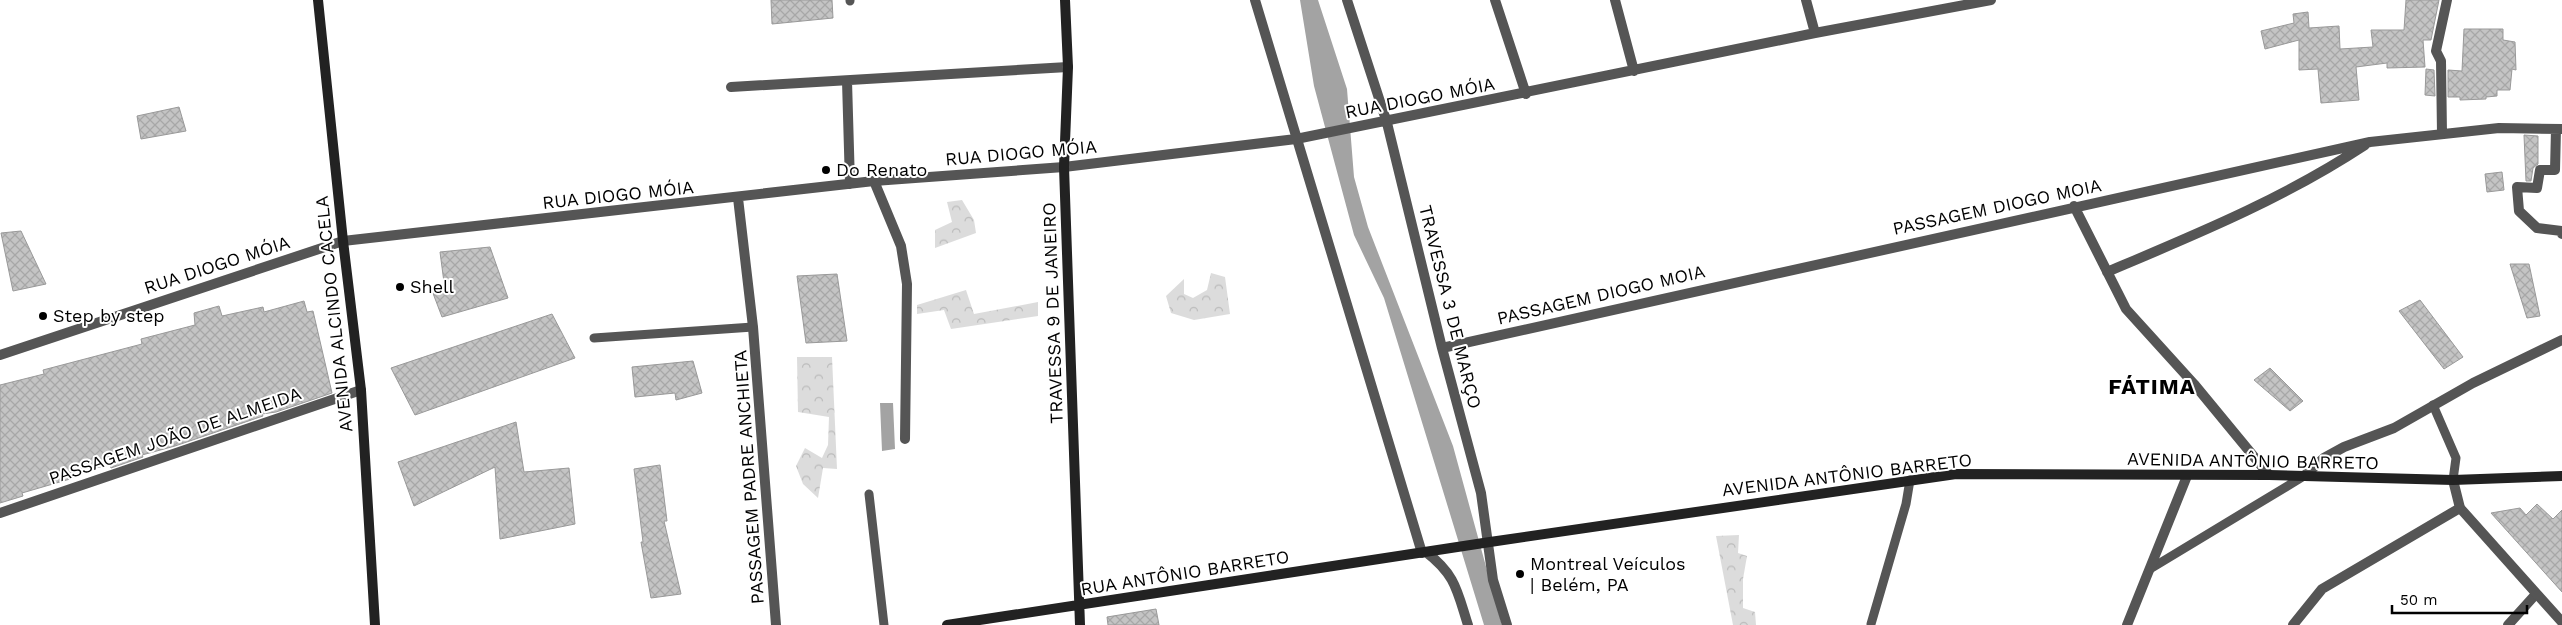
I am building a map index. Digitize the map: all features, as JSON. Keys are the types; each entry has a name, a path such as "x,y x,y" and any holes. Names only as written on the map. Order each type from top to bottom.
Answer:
{"main road":[{"name":"AVENIDA ALCINDO CACELA","path":"318,0 342,241 361,390 375,625"},
{"name":"TRAVESSA 9 DE JANEIRO","path":"1065,0 1068,67 1064,168 1080,625"},
{"name":"AVENIDA ANTÔNIO BARRETO","path":"1425,552 1956,474 2269,475 2453,480"},
{"path":"2453,480 2562,476"},
{"name":"RUA ANTÔNIO BARRETO","path":"946,625 1425,552"}],"street":[{"path":"1255,0 1300,139 1425,552 1444,565 1452,577 1468,625"},
{"name":"TRAVESSA 3 DE MARÇO","path":"1347,0 1387,122 1442,348 1481,493 1486,542 1493,580 1507,625"},
{"path":"1495,0 1526,94"},
{"path":"1614,0 1634,71"},
{"path":"1806,0 1815,33"},
{"name":"RUA DIOGO MÓIA","path":"0,355 342,241 850,184 1064,168 1300,139 1815,33 1991,0"},
{"path":"2442,134 2441,61 2436,51 2446,0"},
{"path":"731,86 1068,67"},
{"path":"846,81 850,184"},
{"name":"PASSAGEM DIOGO MOIA","path":"1442,348 2074,206 2370,142 2499,128 2559,129"},
{"path":"2559,129 2555,170 2540,170 2537,188 2517,187 2519,211 2537,228 2562,231 2562,234"},
{"path":"2107,272 2268,203 2319,175 2370,142"},
{"path":"874,182 901,246 907,284 905,439"},
{"name":"PASSAGEM PADRE ANCHIETA","path":"738,198 753,327 776,625"},
{"path":"2074,206 2126,308 2194,384 2269,475"},
{"path":"2304,476 2324,458 2344,447 2394,428 2473,383 2562,340"},
{"name":"PASSAGEM JOÃO DE ALMEIDA","path":"0,513 361,390"},
{"path":"2127,625 2188,476"},
{"path":"2453,480 2460,508 2562,622"},
{"path":"2293,625 2322,589 2460,508"},
{"path":"2508,625 2536,594"}],"lane":[{"name":"PASSAGEM PADRE ANCHIETA","path":"594,338 753,327"},
{"path":"2433,405 2456,458 2453,480"},
{"path":"2150,569 2304,476"},
{"path":"1871,624 1906,504 1910,480"},
{"path":"869,494 884,625"}],"green space":[{"path":"962,200 974,220 976,233 935,248 935,230 952,222 947,202"},
{"path":"1211,273 1225,277 1230,314 1194,320 1171,313 1166,296 1184,279 1184,294 1193,298 1207,290"},
{"path":"966,290 974,314 1038,302 1038,316 951,329 944,310 917,314 917,305"},
{"path":"797,357 832,357 837,469 823,468 818,498 803,484 796,466 805,448 822,458 828,445 829,417 798,412"},
{"path":"1739,535 1738,553 1747,556 1743,579 1743,608 1755,612 1756,625 1733,625 1716,536"}],"shaded area":[{"path":"1300,0 1318,0 1347,89 1354,177 1368,227 1453,446 1502,625 1484,625 1384,298 1354,235 1314,86"},
{"path":"880,403 893,403 895,449 882,451"}],"building":[{"path":"771,0 832,0 833,18 772,24"},
{"path":"2406,0 2439,0 2431,40 2423,40 2425,67 2387,68 2387,63 2356,67 2359,100 2321,103 2318,69 2299,70 2299,40 2265,49 2261,31 2294,23 2293,14 2308,12 2309,28 2339,26 2340,49 2373,47 2371,30 2404,30"},
{"path":"2464,29 2503,29 2503,40 2515,42 2516,70 2512,69 2510,90 2497,90 2497,96 2486,97 2486,99 2460,100 2460,97 2448,97 2448,70 2462,71"},
{"path":"2426,69 2434,70 2435,96 2425,95"},
{"path":"179,107 186,131 141,139 137,116"},
{"path":"2524,135 2538,136 2538,164 2533,168 2531,181 2526,181"},
{"path":"2502,172 2504,190 2487,192 2485,174"},
{"path":"21,231 46,284 13,291 1,233"},
{"path":"490,247 508,298 442,317 431,288 445,290 440,252"},
{"path":"2510,264 2529,264 2540,316 2527,318"},
{"path":"837,274 847,341 806,343 797,276"},
{"path":"2420,300 2463,357 2444,369 2399,311"},
{"path":"304,301 307,312 313,311 332,393 276,412 262,414 263,416 175,446 142,455 143,457 111,468 110,465 68,473 70,479 22,493 23,496 0,503 0,385 44,374 43,370 142,344 141,339 195,325 194,313 219,306 222,316 263,307 264,312"},
{"path":"552,314 575,358 415,415 391,368"},
{"path":"693,361 702,393 676,400 675,393 635,397 632,367"},
{"path":"2270,368 2303,401 2290,411 2254,380"},
{"path":"516,422 524,472 569,468 575,524 500,539 495,467 414,506 398,462"},
{"path":"660,465 667,521 664,521 681,594 651,598 641,542 643,542 634,469"},
{"path":"2537,504 2553,519 2562,510 2562,592 2491,513 2520,508 2526,515"},
{"path":"1156,609 1159,625 1108,625 1107,617"}],"place":[{"name":"Do Renato","path":"826,170"},
{"name":"Shell","path":"400,287"},
{"name":"Step by step","path":"43,316"},
{"name":"Montreal Veículos | Belém, PA","path":"1520,574"}],"district":[{"name":"FÁTIMA","path":"2152,386"}]}
